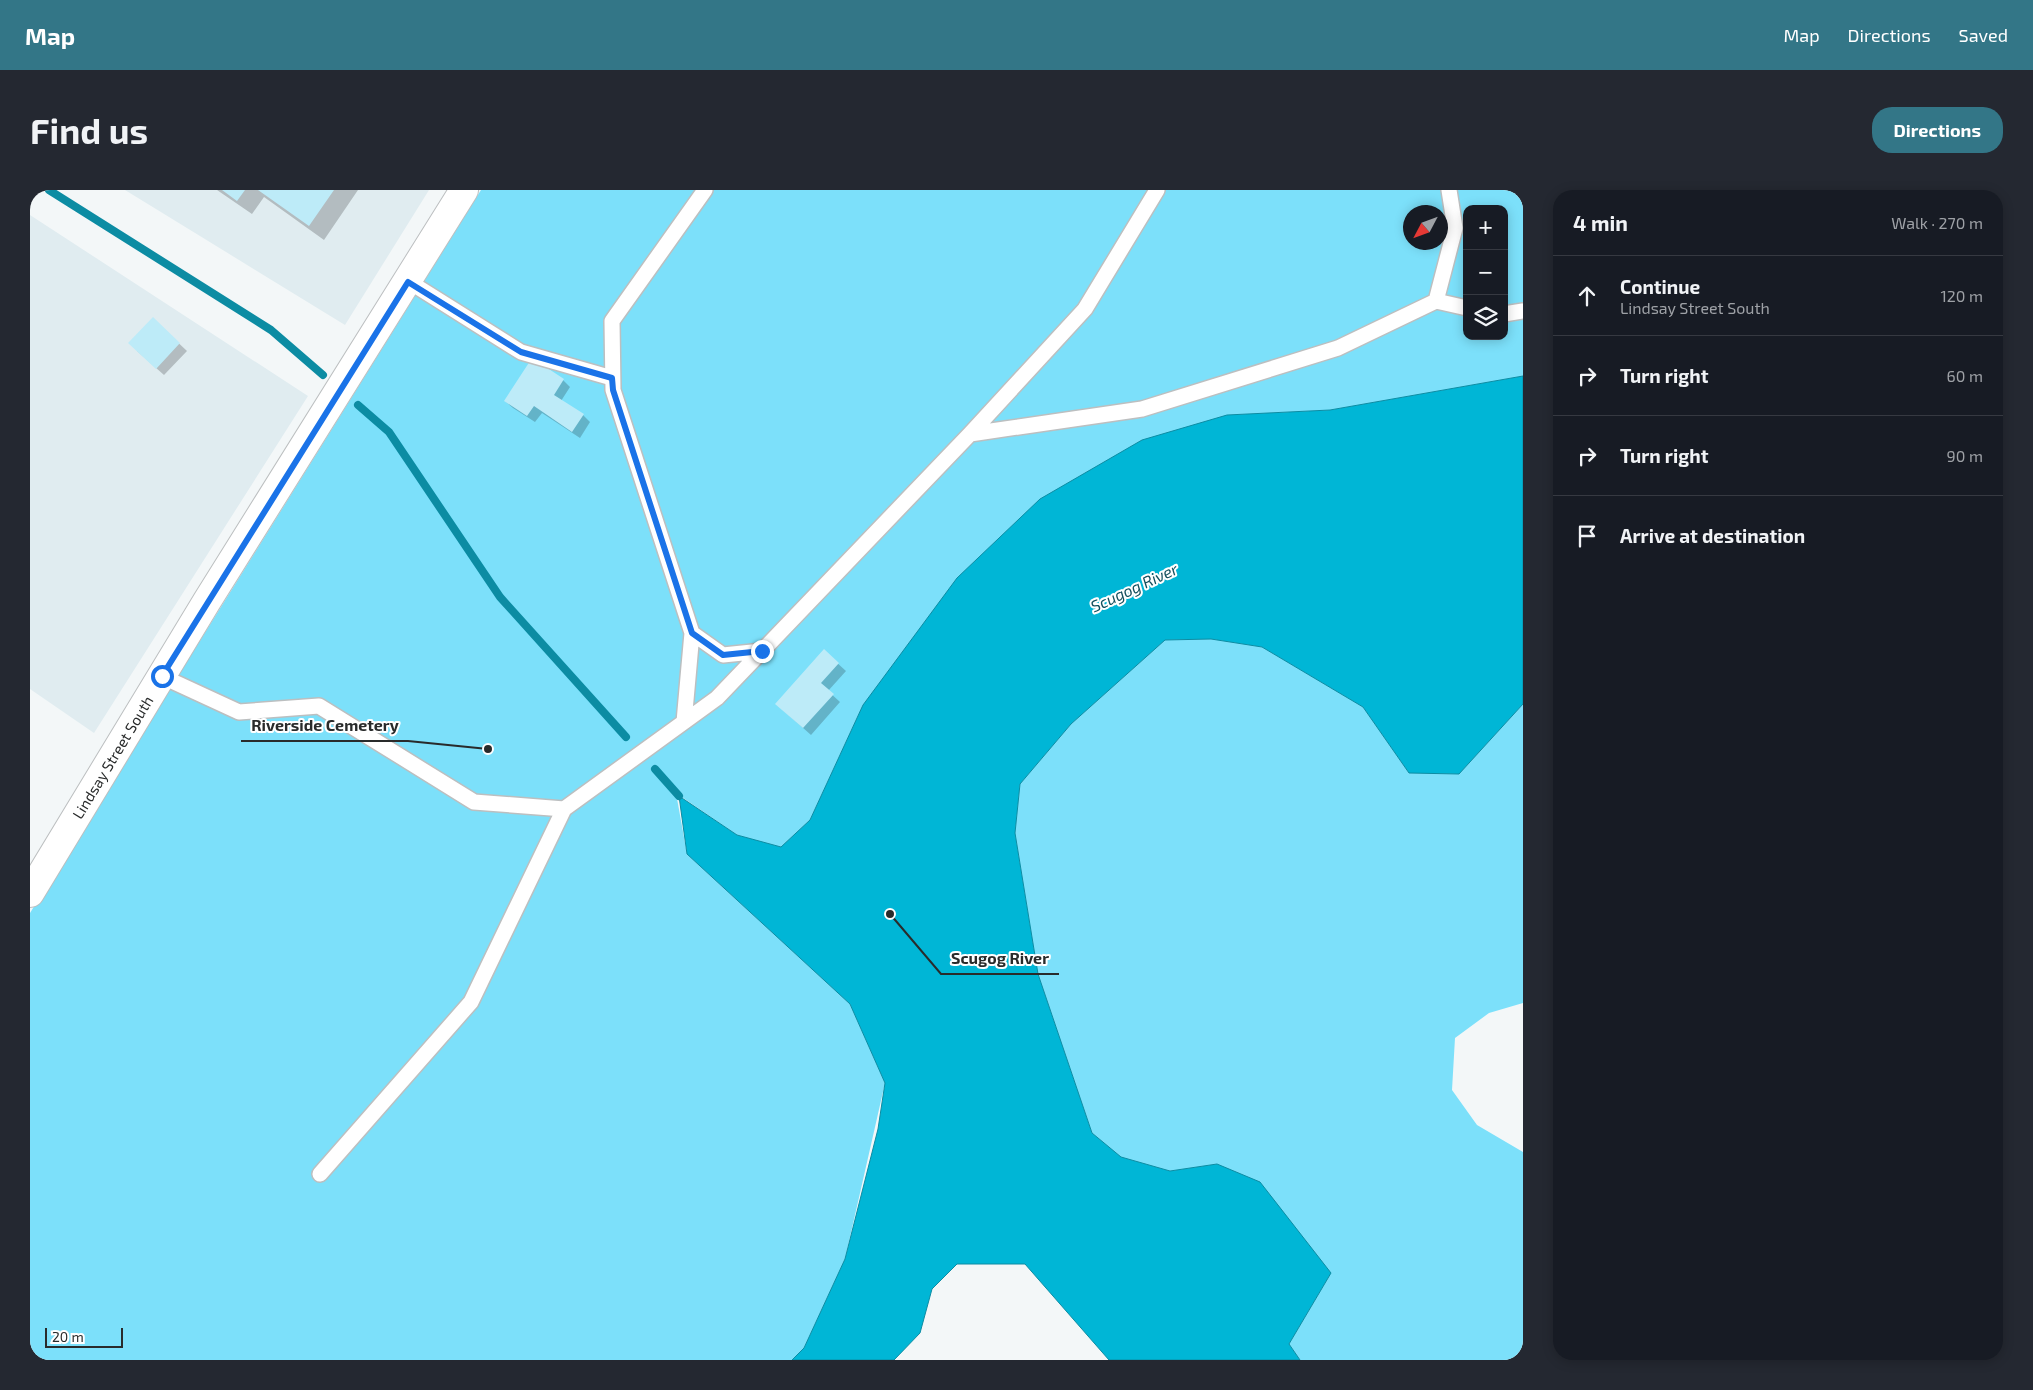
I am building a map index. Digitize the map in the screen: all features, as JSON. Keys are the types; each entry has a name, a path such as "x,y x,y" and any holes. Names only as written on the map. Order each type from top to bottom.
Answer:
{"main road":[{"name":"Lindsay Street South","path":"30,893 162,676 464,190"}],"lane":[{"path":"684,722 692,633 613,390 612,321 705,190"},
{"path":"320,1174 471,1002 564,809 717,698 970,434 1086,309 1157,190"},
{"path":"1436,301 1456,228 1449,190"},
{"path":"408,282 521,352 612,378"},
{"path":"970,434 1142,409 1338,348 1436,301 1463,307"},
{"path":"1508,313 1523,311"},
{"path":"692,633 723,655 762,651"},
{"path":"162,676 239,712 319,706 474,802 564,809"}],"shaded area":[{"path":"125,190 429,190 345,325"},
{"path":"481,190 1523,190 1523,376 1330,410 1227,415 863,705 810,820 781,847 737,835 676,793 687,854 850,1004 885,1083 845,1259 804,1348 792,1360 30,1360 30,913"},
{"path":"30,215 308,396 94,733 30,689"},
{"path":"1211,639 1262,647 1363,707 1409,773 1459,774 1523,704 1523,1003 1489,1013 1455,1038 1452,1090 1477,1125 1523,1152 1523,1360 1300,1360 1289,1344 1331,1273 1217,1164 1170,1171 1120,1157 1092,1133 1038,974 1015,833 1020,784 1071,724 1165,640"}],"water":[{"name":"Scugog River","path":"1523,376 1523,704 1459,774 1409,773 1363,707 1262,647 1211,639 1165,640 1071,724 1020,784 1015,833 1038,974 1092,1133 1121,1157 1170,1171 1217,1164 1260,1182 1331,1273 1289,1344 1300,1360 1109,1360 1025,1264 957,1264 932,1289 920,1333 894,1360 792,1360 804,1348 845,1259 878,1129 885,1083 850,1004 687,854 679,796 737,835 781,847 810,820 863,705 957,578 1040,499 1142,440 1227,415 1330,410"}],"building":[{"path":"222,190 245,190 237,201"},
{"path":"258,190 334,190 309,226"},
{"path":"153,317 180,343 156,369 128,343"},
{"path":"532,358 564,379 554,395 584,414 572,432 534,406 527,416 504,401"},
{"path":"824,649 839,663 821,683 834,694 803,728 775,704"}],"waterway":[{"path":"49,190 271,330 323,375"},
{"path":"358,405 389,432 500,597 626,737"},
{"path":"655,769 679,796"}],"place":[{"name":"Riverside Cemetery","path":"488,749"},
{"name":"Scugog River","path":"890,914"}],"route":[{"path":"162,676 207,601 408,282 521,352 612,378 613,390 692,633 723,655 762,651"}]}
